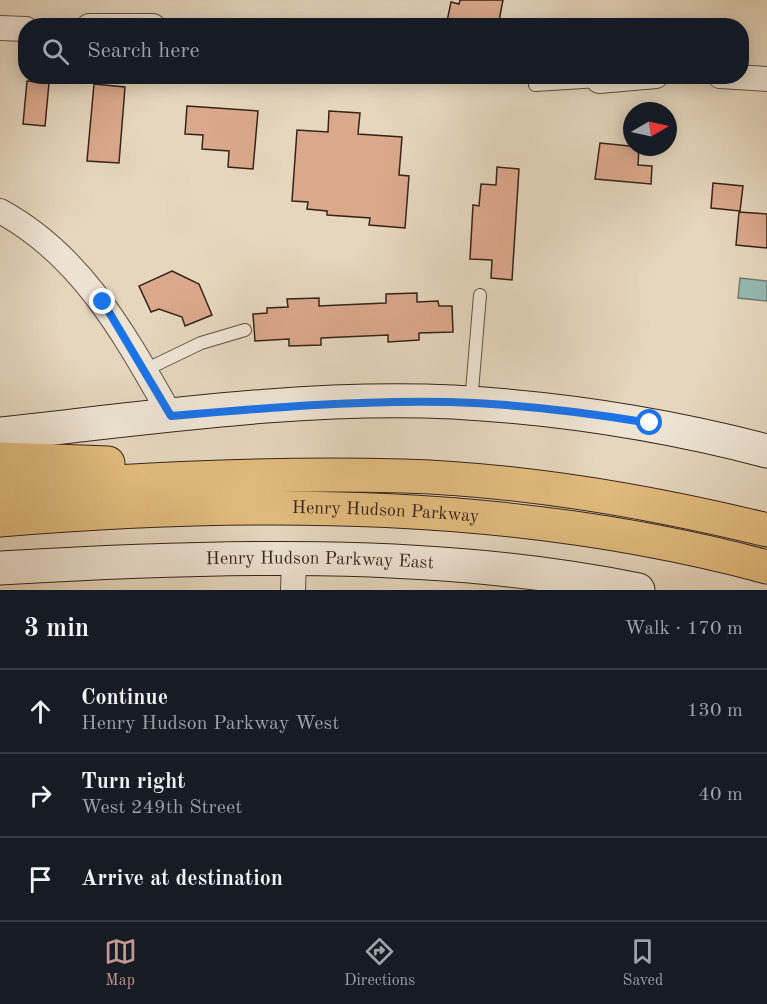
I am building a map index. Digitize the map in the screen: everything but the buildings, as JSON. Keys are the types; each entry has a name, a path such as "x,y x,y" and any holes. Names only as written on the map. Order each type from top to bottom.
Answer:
{"highway":[{"path":"0,459 403,476"},
{"name":"Henry Hudson Parkway","path":"0,489 258,475 403,476 525,486 627,500 767,530"},
{"name":"Henry Hudson Parkway","path":"0,520 254,507 412,511 498,517 576,527 708,551 767,567"}],"main road":[{"path":"0,434 171,416 342,403 471,404 606,416 707,435 767,451"},
{"name":"Henry Hudson Parkway East","path":"0,568 189,559 294,575 498,568 581,578 638,590"}],"street":[{"path":"0,28 18,29"},
{"path":"749,78 767,79"},
{"path":"0,212 60,254 82,276 122,330 171,416"}],"lane":[{"path":"535,85 551,84"},
{"path":"471,404 480,295"},
{"path":"145,370 201,343 245,330"}],"water":[{"path":"740,278 767,281 767,301 738,298"}],"route":[{"path":"103,302 122,330 171,416 342,403 451,402 606,416 650,423"}]}
